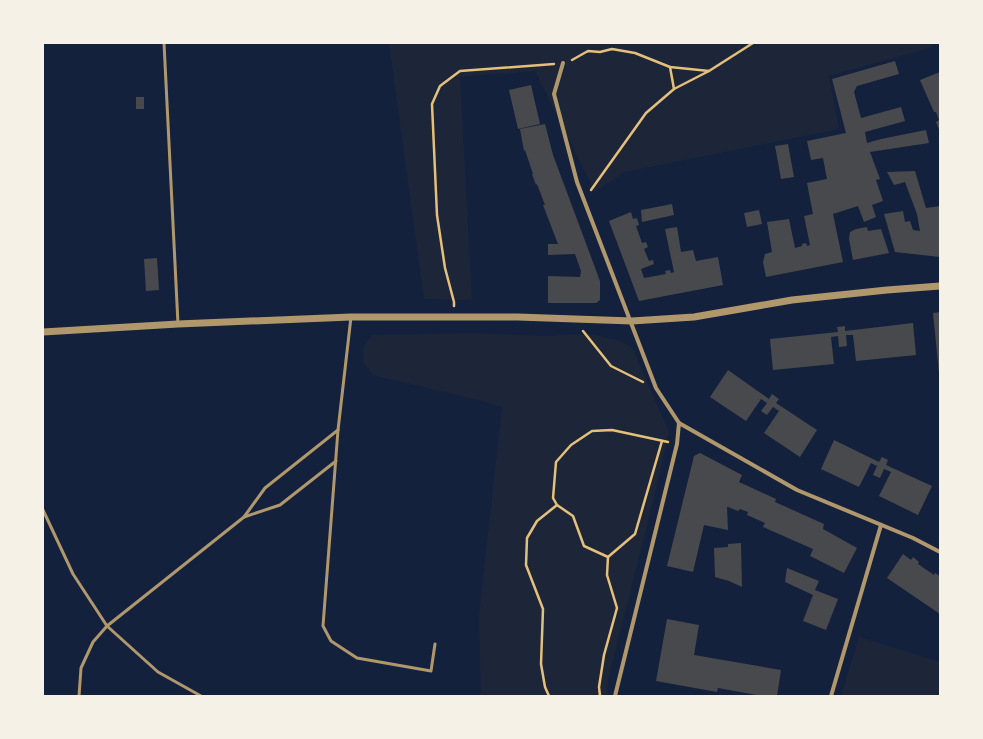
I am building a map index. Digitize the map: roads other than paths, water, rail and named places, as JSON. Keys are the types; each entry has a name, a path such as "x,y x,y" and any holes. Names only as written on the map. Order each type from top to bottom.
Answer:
{"street":[{"path":"563,63 554,94 577,182 632,321 656,388 679,423 797,490 913,538 940,552"},
{"path":"43,332 178,324 351,317 518,317 632,321 694,317 792,300 940,286"},
{"path":"615,696 677,444 679,423"},
{"path":"831,696 881,525"}],"lane":[{"path":"164,43 178,324"},
{"path":"351,317 338,430 323,626 331,642 357,658 431,671 435,644"},
{"path":"79,696 81,668 93,642 107,626 244,517 265,488 338,430"},
{"path":"244,517 280,505 336,461"},
{"path":"43,510 73,574 107,626 158,672 201,696"}]}
